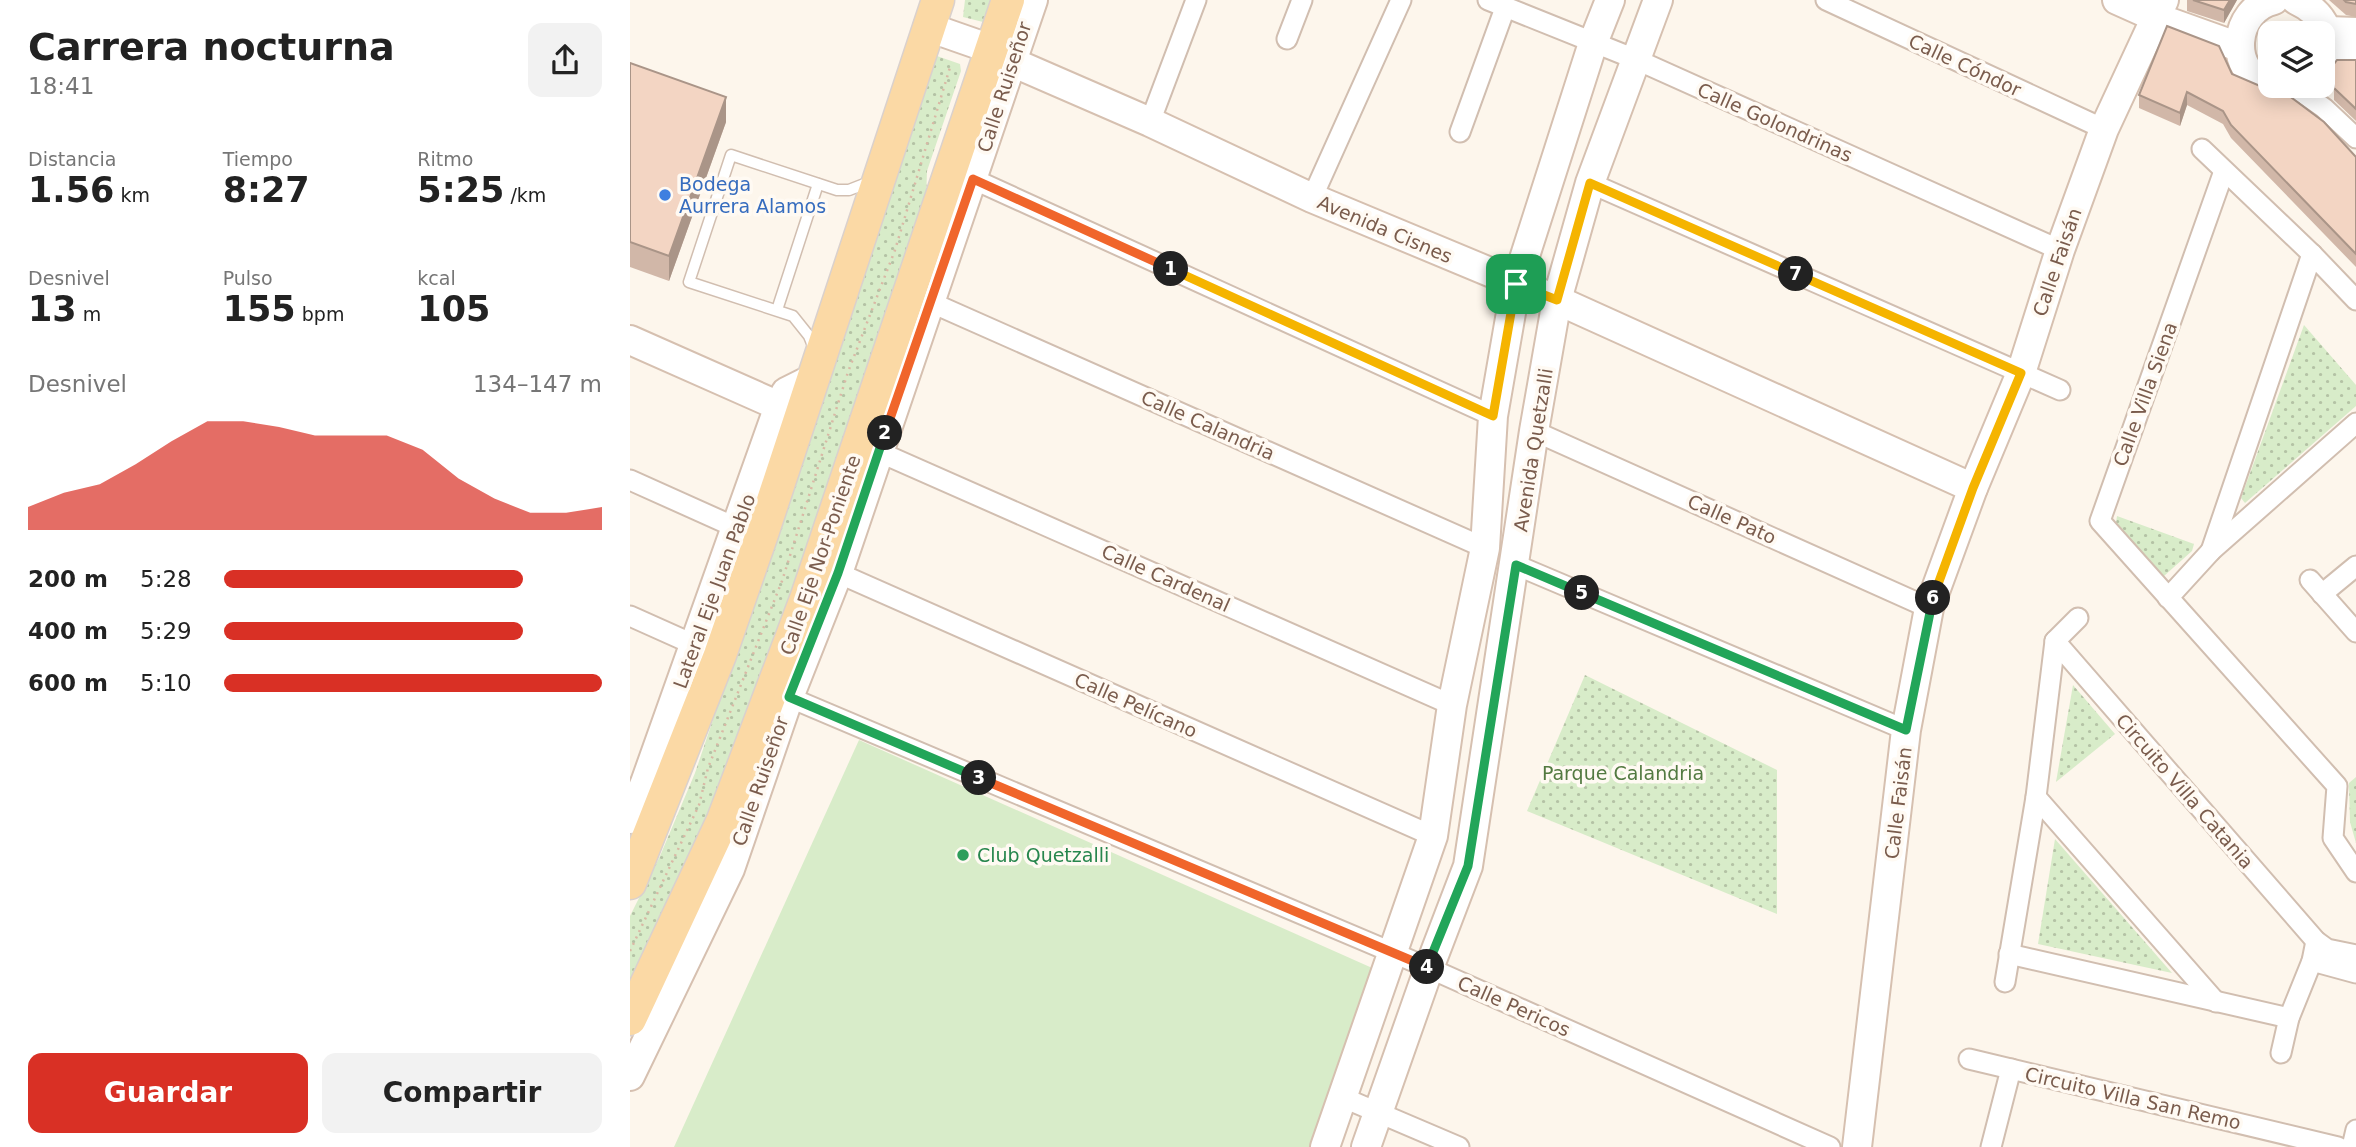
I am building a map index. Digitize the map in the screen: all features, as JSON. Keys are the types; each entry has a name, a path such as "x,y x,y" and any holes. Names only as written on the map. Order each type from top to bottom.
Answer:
{"main road":[{"name":"Calle Eje Nor-Poniente","path":"630,1019 780,693 806,599 1002,56 1008,0"},
{"name":"Calle Ruiseñor","path":"630,1076 730,869 780,693 838,573 973,179 1002,56 1033,0"},
{"name":"Avenida Quetzalli","path":"1325,1147 1433,836 1452,705 1485,548 1493,416 1516,284 1593,43 1610,0"},
{"name":"Avenida Quetzalli","path":"1366,1147 1468,866 1516,565 1534,431 1557,300 1590,183 1658,0"},
{"path":"2118,0 2160,9 2239,47"},
{"path":"2258,77 2251,74 2243,62 2239,47 2240,33 2255,9 2274,0"},
{"path":"2295,0 2309,6 2321,21"},
{"name":"Calle Faisán","path":"1857,1147 1906,730 1929,608 1973,488 2021,373 2060,250 2105,129 2160,9"},
{"name":"Avenida Cisnes","path":"933,14 1002,56 1312,198 1557,300 1973,488"},
{"path":"630,883 707,650 817,370 933,14"},
{"path":"2335,45 2356,32"},
{"path":"2335,53 2356,57"},
{"path":"630,340 779,406"},
{"name":"Lateral Eje Juan Pablo","path":"630,819 638,780 707,650 737,528 779,406 786,391 817,370"}],"street":[{"path":"1150,122 1196,0"},
{"path":"1287,39 1302,0"},
{"path":"1312,198 1401,0"},
{"name":"Calle Cóndor","path":"1826,0 2105,129"},
{"path":"1460,132 1496,4"},
{"name":"Calle Golondrinas","path":"1496,4 1635,59 2060,250"},
{"path":"2305,98 2324,108 2356,138"},
{"path":"2202,149 2356,300"},
{"name":"Calle Villa Siena","path":"2224,171 2099,521 2337,786 2333,838 2356,872"},
{"path":"973,179 1493,416"},
{"path":"1590,183 2060,390"},
{"path":"2211,551 2312,254"},
{"name":"Calle Calandria","path":"930,302 1485,548"},
{"path":"2168,598 2211,551 2356,424"},
{"name":"Calle Pato","path":"1534,431 1929,608"},
{"name":"Calle Cardenal","path":"879,452 1452,705"},
{"path":"630,480 737,528"},
{"path":"1516,565 1906,730"},
{"path":"2356,566 2316,587 2356,632"},
{"name":"Calle Pelícano","path":"838,573 1433,836"},
{"path":"630,616 707,650"},
{"path":"2005,982 2036,797 2055,641 2078,618"},
{"name":"Circuito Villa Catania","path":"2055,641 2316,941 2327,949 2356,956"},
{"name":"Calle Pericos","path":"780,693 1429,968 1830,1147"},
{"path":"2036,797 2216,1002"},
{"path":"2281,1053 2289,1018 2312,961 2316,941"},
{"path":"2009,954 2289,1018"},
{"path":"2312,961 2356,973"},
{"name":"Circuito Villa San Remo","path":"1969,1059 2337,1147"},
{"name":"Circuito Villa San Remo","path":"1991,1147 2011,1069"},
{"path":"1344,1098 1459,1147"},
{"path":"2352,1147 2356,1130"}],"lane":[{"path":"817,370 809,336 793,316 689,282 731,155 838,190 849,190 878,178"},
{"path":"778,310 818,184"}],"path":[{"path":"630,951 699,805 708,768 782,581 848,372 895,250 951,64"}],"green space":[{"path":"965,0 994,0 988,17 983,22 963,17"},
{"path":"937,56 960,64 961,71 927,171 926,201 728,773 630,994 630,916 660,856 695,773"},
{"path":"2304,325 2356,385 2356,406 2245,503 2241,498"},
{"path":"2117,516 2194,544 2192,551 2164,576 2116,523"},
{"name":"Parque Calandria","path":"1585,675 1777,770 1777,914 1527,811"},
{"path":"2073,685 2115,734 2056,782"},
{"name":"Club Quetzalli","path":"859,740 1379,971 1313,1147 674,1147"},
{"path":"2356,777 2356,843 2350,822 2349,783"},
{"path":"2055,839 2172,973 2038,944"}],"building":[{"path":"2193,0 2230,0 2224,10"},
{"path":"2344,0 2356,0 2356,4 2346,2"},
{"path":"2167,26 2219,46 2232,74 2258,85 2258,98 2292,98 2324,122 2356,157 2356,254 2231,125 2223,111 2187,92 2180,113 2139,95"},
{"path":"2337,60 2356,60 2356,109 2335,89"},
{"name":"Bodega Aurrera Alamos","path":"630,63 726,97 669,256 630,242"}],"place":[{"name":"Bodega Aurrera Alamos","path":"665,195"},
{"name":"Club Quetzalli","path":"963,855"}],"route":[{"path":"973,179 1493,416 1516,284 1557,300 1590,183 2021,373 1973,488 1929,608 1906,730 1516,565 1468,866 1429,968 789,697 838,573 973,179"}]}
